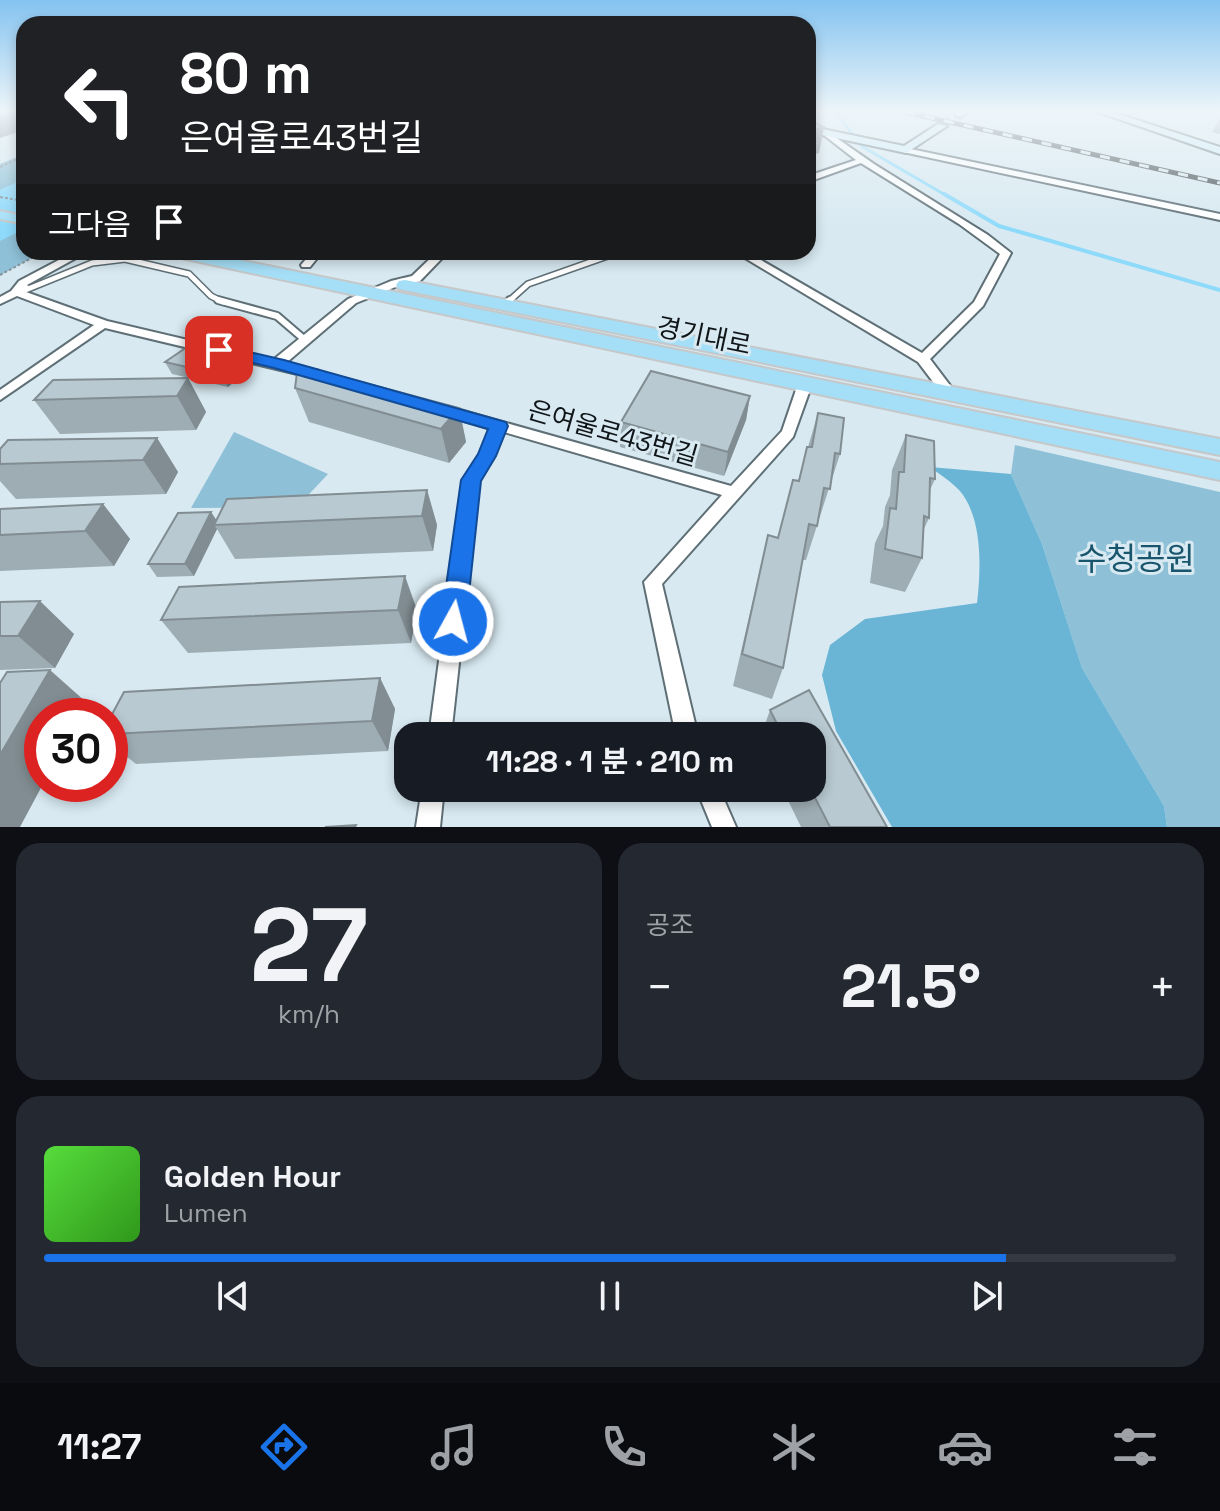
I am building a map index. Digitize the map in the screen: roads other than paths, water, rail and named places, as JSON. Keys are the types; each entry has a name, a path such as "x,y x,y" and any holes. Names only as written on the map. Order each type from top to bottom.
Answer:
{"main road":[{"name":"경기대로","path":"215,260 1220,471"},
{"name":"경기대로","path":"319,260 395,283 1220,447"}],"street":[{"path":"850,151 860,161 974,227 1006,253 979,304 923,359"},
{"path":"909,151 1220,217"},
{"path":"816,176 860,161"},
{"path":"16,292 23,283 67,260"},
{"path":"0,301 80,260"},
{"path":"278,363 352,301 395,283 416,279 435,260"},
{"path":"754,260 923,359 948,392"},
{"path":"16,292 103,324 278,363 322,376"},
{"path":"0,396 103,324"},
{"path":"684,722 653,582 788,433 805,384"},
{"name":"은여울로43번길","path":"425,405 734,493"},
{"path":"442,722 471,480 487,456 499,426"},
{"path":"428,827 431,802"},
{"path":"713,802 724,827"}],"lane":[{"path":"16,292 39,288 89,266 113,260"},
{"path":"122,260 189,274 203,293 224,303 277,316 305,340"},
{"path":"505,304 528,284 596,260"}],"waterway":[{"path":"869,151 947,196"},
{"path":"944,194 999,226 1220,290"}],"railway":[{"path":"1076,151 1220,183"}],"park label":[{"name":"수청공원","path":"1136,559"}]}
